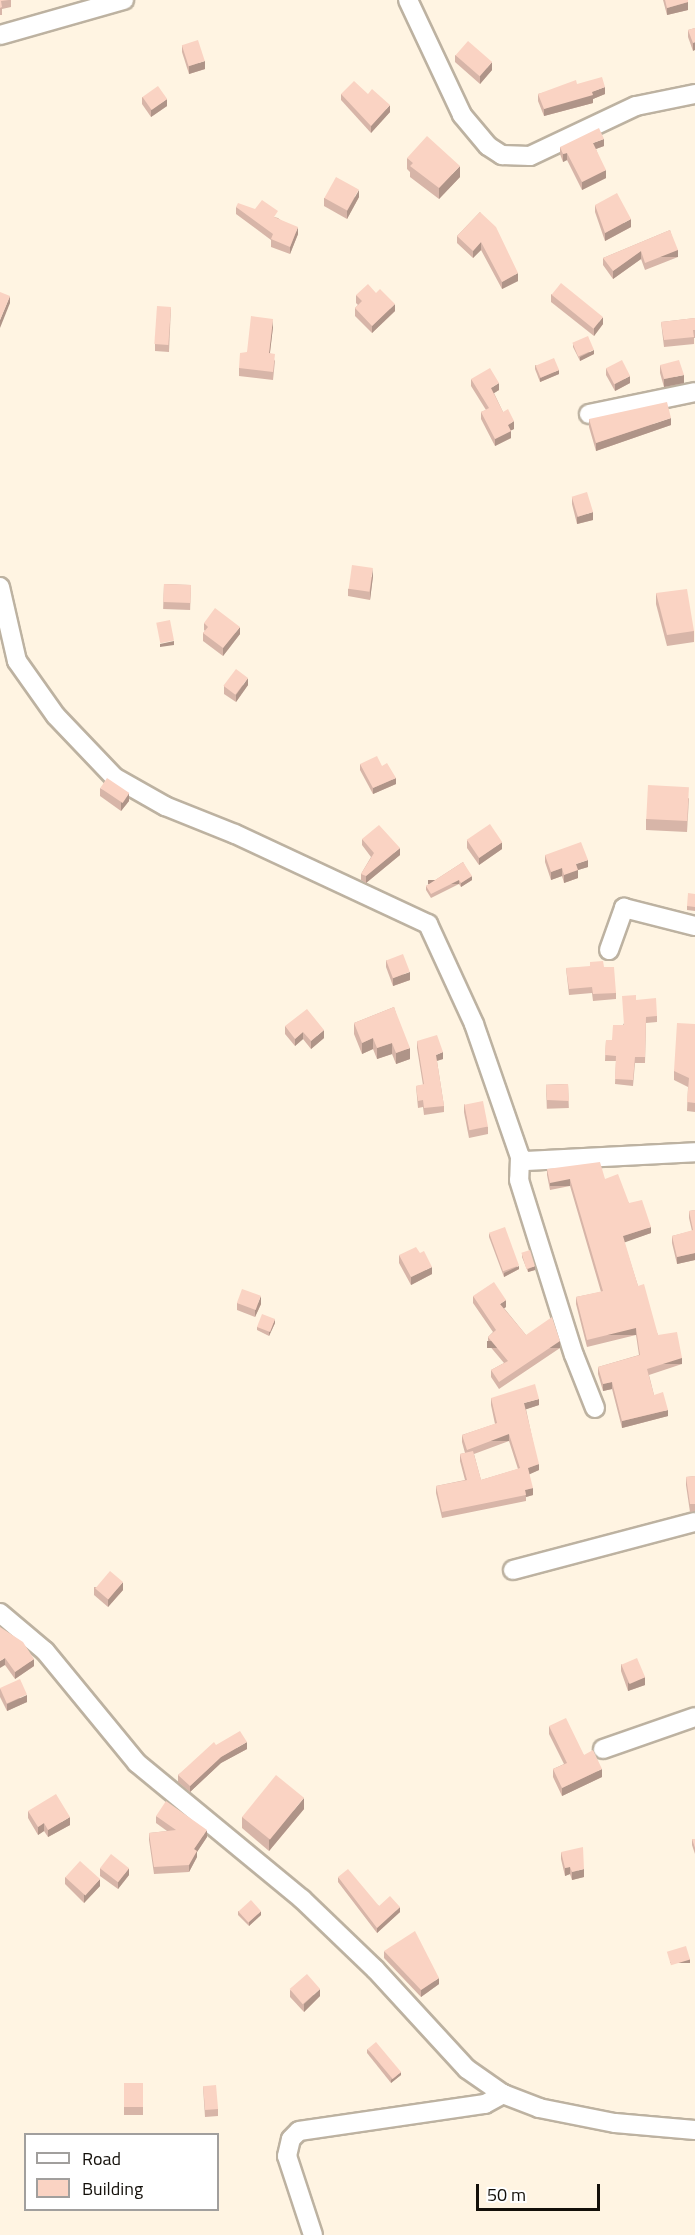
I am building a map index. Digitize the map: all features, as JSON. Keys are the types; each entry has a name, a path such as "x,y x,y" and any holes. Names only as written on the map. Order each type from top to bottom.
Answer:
{"street":[{"path":"0,35 124,0"},
{"path":"408,0 462,115 488,146 502,155 530,156 636,106 695,94"},
{"path":"589,414 695,392"},
{"path":"0,587 17,661 56,716 114,777 165,806 235,834 428,924 474,1024 520,1157 519,1180 574,1355 595,1408"},
{"path":"609,950 624,908 695,926"},
{"path":"520,1157 526,1161 695,1152"},
{"path":"513,1569 695,1522"},
{"path":"0,1613 45,1651 137,1763 302,1899 375,1969 467,2069 503,2094 539,2108 615,2123 695,2130"},
{"path":"603,1749 695,1717"},
{"path":"313,2235 287,2156 291,2139 298,2131 485,2104 503,2094"}],"building":[{"path":"665,0 688,0 688,2 667,8"},
{"path":"695,28 695,42 693,43 688,30"},
{"path":"198,40 205,61 189,66 182,45"},
{"path":"468,41 492,62 480,76 456,55"},
{"path":"602,77 605,87 592,92 593,95 544,109 538,94 576,80 577,84"},
{"path":"354,81 368,94 372,89 390,105 371,126 341,94"},
{"path":"158,86 167,99 152,110 142,97"},
{"path":"599,128 604,139 593,143 606,170 582,182 567,153 563,154 560,147"},
{"path":"427,136 460,166 439,188 410,166 413,163 407,158"},
{"path":"336,177 359,190 347,211 324,198"},
{"path":"617,193 631,219 605,233 595,205"},
{"path":"262,200 278,211 274,217 298,227 290,247 271,239 273,234 236,207 238,203 255,209"},
{"path":"480,212 496,227 518,273 502,282 481,242 473,251 457,236"},
{"path":"670,230 678,250 645,263 641,251 613,271 603,258"},
{"path":"561,283 603,317 594,329 552,295"},
{"path":"368,284 376,293 380,289 395,304 372,326 355,308 362,301 356,295"},
{"path":"0,292 10,296 0,320"},
{"path":"157,306 171,307 168,345 154,344"},
{"path":"251,316 273,319 269,353 275,354 273,372 239,368 240,353 247,352"},
{"path":"695,318 694,337 664,340 661,322"},
{"path":"588,336 594,350 578,356 572,343"},
{"path":"554,358 559,370 541,378 536,366"},
{"path":"622,360 630,376 614,384 606,368"},
{"path":"679,360 684,375 664,379 660,365"},
{"path":"490,368 499,383 491,388 503,412 508,409 514,421 508,425 511,431 495,439 481,412 489,408 471,379"},
{"path":"667,402 671,418 596,443 589,419"},
{"path":"587,492 593,512 578,517 572,497"},
{"path":"352,565 373,568 369,592 349,589"},
{"path":"164,584 191,585 190,603 163,602"},
{"path":"687,589 694,631 667,635 656,593"},
{"path":"215,608 240,627 223,648 203,633 208,627 204,623"},
{"path":"170,620 174,641 160,643 156,623"},
{"path":"236,669 248,678 235,695 223,686"},
{"path":"377,756 382,766 387,763 396,778 373,788 360,764"},
{"path":"107,778 129,793 123,803 100,788"},
{"path":"648,785 689,787 687,821 646,819"},
{"path":"490,824 502,842 479,858 467,840"},
{"path":"379,825 400,848 366,876 361,874 374,853 362,839"},
{"path":"581,842 588,860 576,864 578,870 564,875 562,868 551,872 545,855"},
{"path":"463,862 472,876 461,883 459,880 431,894 426,886"},
{"path":"688,893 695,894 695,907 687,906"},
{"path":"403,954 410,972 393,978 386,960"},
{"path":"603,961 604,967 614,967 616,993 593,994 592,987 569,989 566,968 590,966 590,962"},
{"path":"636,995 636,1000 656,998 657,1016 646,1017 645,1057 635,1057 633,1080 615,1079 616,1056 605,1055 606,1040 612,1040 613,1025 624,1025 622,996"},
{"path":"394,1007 410,1048 396,1053 392,1043 377,1048 373,1038 362,1043 354,1023"},
{"path":"307,1009 324,1030 311,1041 303,1032 295,1039 285,1026"},
{"path":"677,1023 695,1024 695,1103 687,1102 689,1078 674,1071"},
{"path":"437,1035 443,1052 436,1055 444,1106 424,1108 423,1100 418,1101 416,1086 424,1084 417,1041"},
{"path":"568,1084 569,1101 547,1100 546,1085"},
{"path":"483,1101 488,1127 469,1130 464,1105"},
{"path":"600,1162 605,1179 618,1174 629,1203 642,1200 651,1227 623,1236 638,1286 644,1284 658,1335 677,1332 682,1358 647,1369 654,1395 663,1392 668,1410 622,1421 612,1382 603,1384 598,1367 640,1355 636,1328 587,1340 576,1297 603,1291 570,1179 550,1183 547,1169"},
{"path":"695,1210 695,1253 677,1257 672,1236 693,1230 689,1211"},
{"path":"505,1227 519,1266 503,1271 489,1233"},
{"path":"416,1247 420,1253 424,1251 432,1267 411,1277 399,1255"},
{"path":"530,1250 535,1266 526,1269 521,1253"},
{"path":"494,1282 506,1300 500,1304 526,1335 552,1317 560,1341 499,1382 491,1370 508,1361 488,1337 496,1330 473,1296"},
{"path":"242,1289 261,1296 256,1310 237,1303"},
{"path":"262,1314 275,1319 270,1332 257,1327"},
{"path":"535,1384 539,1399 524,1403 539,1464 528,1468 533,1488 525,1490 526,1495 442,1512 436,1486 467,1480 460,1454 473,1451 481,1480 520,1468 509,1434 467,1450 462,1435 497,1423 491,1398"},
{"path":"695,1476 695,1504 690,1504 686,1477"},
{"path":"110,1571 123,1582 108,1600 95,1589"},
{"path":"0,1627 23,1642 34,1659 15,1672 5,1658 0,1661"},
{"path":"637,1658 645,1677 630,1684 621,1665"},
{"path":"20,1679 27,1695 7,1703 0,1688"},
{"path":"566,1718 584,1755 593,1750 602,1769 562,1788 553,1769 567,1763 549,1726"},
{"path":"240,1731 247,1742 221,1757 190,1786 178,1775 214,1742 216,1745"},
{"path":"276,1775 304,1798 270,1840 242,1817"},
{"path":"56,1794 70,1817 48,1830 44,1823 38,1827 28,1811"},
{"path":"166,1801 207,1830 194,1849 197,1851 189,1865 154,1867 149,1833 176,1830 156,1816"},
{"path":"583,1847 584,1869 572,1872 570,1867 565,1868 561,1852"},
{"path":"111,1854 129,1868 118,1882 100,1868"},
{"path":"80,1861 100,1879 85,1895 65,1877"},
{"path":"348,1869 379,1906 390,1896 400,1907 377,1928 338,1877"},
{"path":"251,1900 261,1911 248,1923 238,1911"},
{"path":"415,1931 439,1978 421,1990 384,1951"},
{"path":"686,1946 690,1959 671,1965 667,1952"},
{"path":"307,1974 320,1989 303,2004 290,1989"},
{"path":"376,2042 401,2072 393,2079 368,2049"},
{"path":"124,2083 143,2083 143,2107 124,2107"},
{"path":"216,2085 218,2109 205,2110 203,2086"}]}
